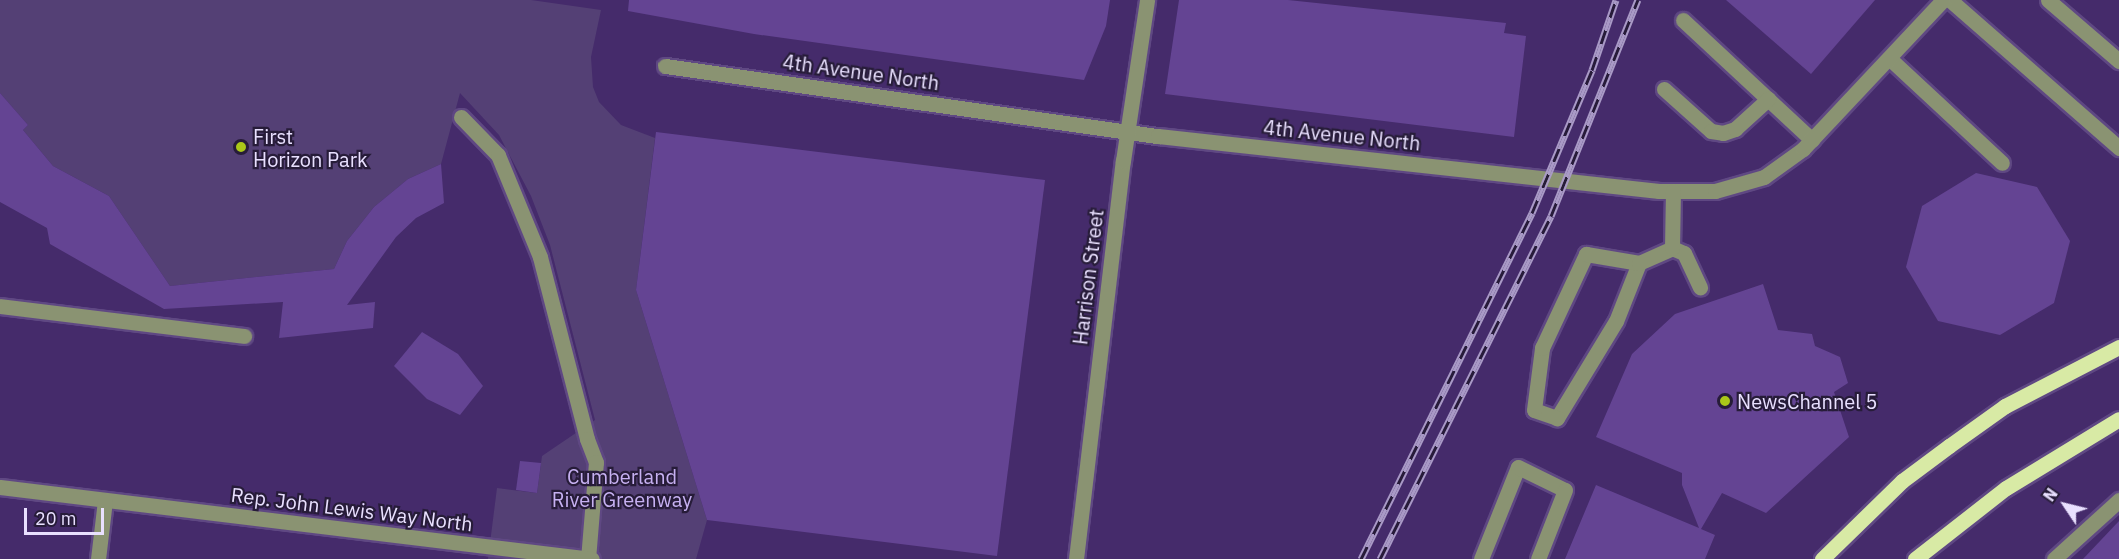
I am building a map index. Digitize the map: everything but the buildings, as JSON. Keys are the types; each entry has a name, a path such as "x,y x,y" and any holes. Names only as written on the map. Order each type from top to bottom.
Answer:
{"main road":[{"path":"1822,559 1902,481 2005,406 2119,347"},
{"path":"1915,559 2006,488 2118,423"}],"street":[{"name":"Harrison Street","path":"1076,559 1127,131 1147,0"},
{"name":"4th Avenue North","path":"665,66 1127,131 1673,191 1715,191 1764,177 1812,140 1943,0"},
{"path":"1950,0 2119,148"},
{"path":"2048,0 2119,61"},
{"path":"1683,20 1812,140"},
{"path":"1889,58 2002,163"},
{"path":"1664,89 1711,131 1723,133 1735,129 1768,99"},
{"path":"461,117 498,155 540,257 587,439 596,462 590,559"},
{"path":"1672,248 1673,191"},
{"path":"1639,263 1616,321 1557,418 1534,410 1542,348 1586,254 1639,263 1672,248 1684,253 1700,288"},
{"path":"0,306 244,336"},
{"path":"1481,559 1518,467 1565,490 1538,559"},
{"name":"Rep. John Lewis Way North","path":"0,487 590,559"},
{"path":"98,559 105,500"},
{"path":"2054,559 2119,500"}],"green space":[{"name":"Cumberland River Greenway","path":"0,0 531,0 601,10 591,57 593,87 599,102 621,125 655,138 636,290 707,520 696,559 488,559 497,488 537,493 542,456 595,420 550,245 531,196 499,135 460,93 441,164 408,179 374,207 347,241 334,269 170,286 109,196 53,166 23,130 28,125 0,93"}],"railway":[{"path":"1361,559 1532,213 1592,70 1616,0"},
{"path":"1380,559 1551,216 1638,0"}],"place":[{"name":"First Horizon Park","path":"241,147"},
{"name":"NewsChannel 5","path":"1725,401"}]}
